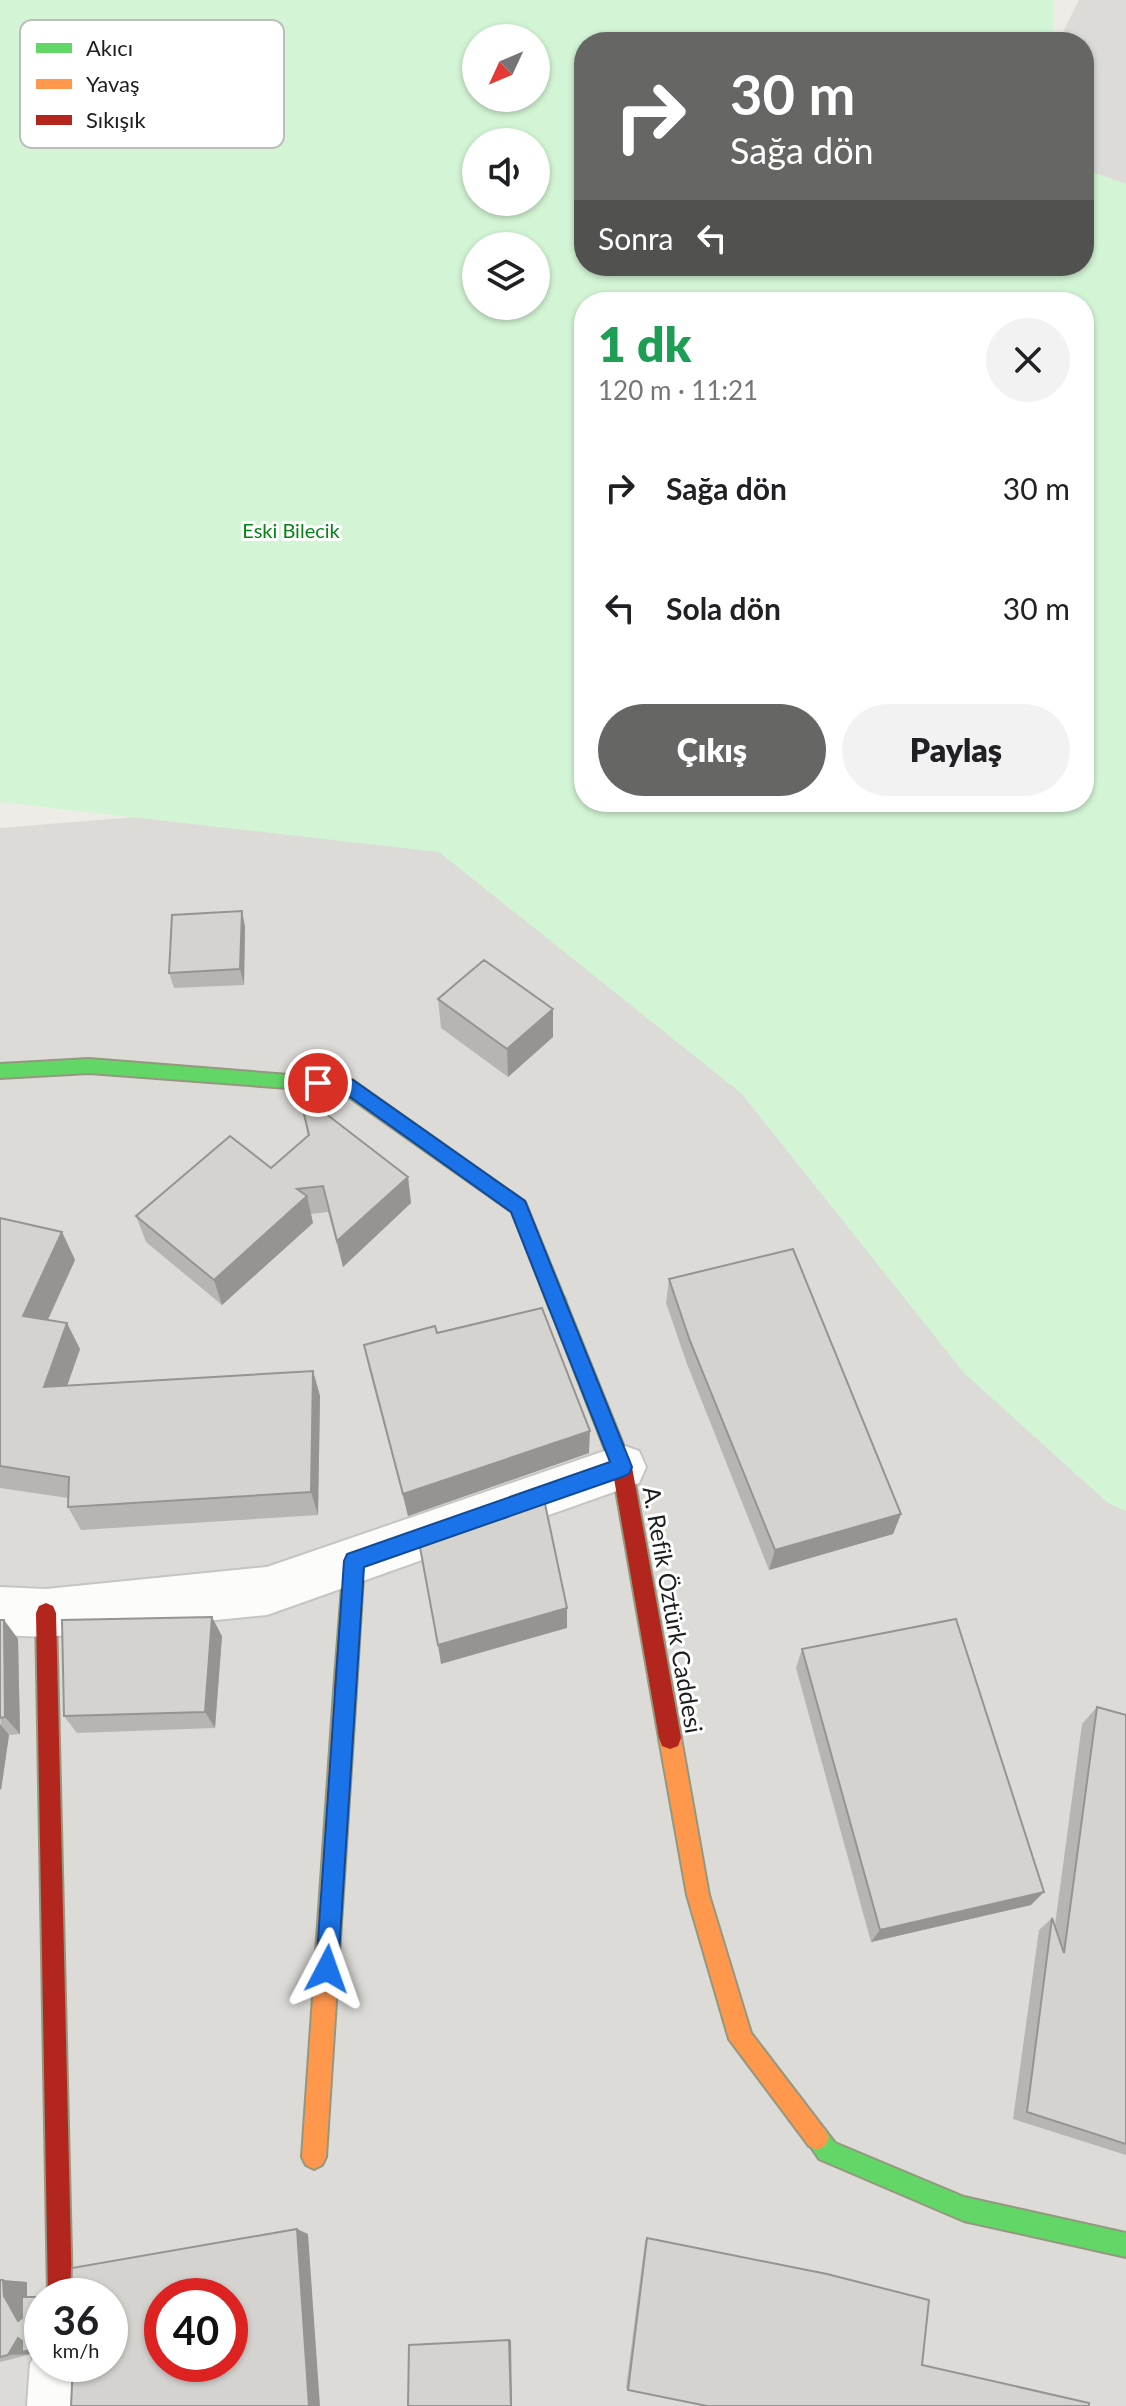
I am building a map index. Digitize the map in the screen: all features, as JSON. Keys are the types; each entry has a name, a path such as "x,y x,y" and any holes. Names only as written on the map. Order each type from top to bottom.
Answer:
{"street":[{"name":"A. Refik Öztürk Caddesi","path":"0,1071 89,1066 346,1085 519,1207 622,1467 698,1895 741,2039 827,2151 964,2209 1126,2245"},
{"path":"59,2278 23,1612 267,1591 622,1467"},
{"path":"314,2157 354,1561"},
{"path":"58,2406 60,2382"}],"shaded area":[{"path":"1079,0 1126,0 1126,419 1094,330 1094,292 1084,292 1084,276 1094,276 1094,32 1063,32"},
{"path":"432,793 1126,1276 1126,2406 0,2406 0,828"}],"green space":[{"name":"Eski Bilecik","path":"0,0 1053,0 1054,32 574,32 574,276 1094,276 1094,173 1126,184 1126,1511 1108,1503 964,1373 742,1094 439,852 0,802"}],"building":[{"path":"242,911 240,969 169,973 172,915"},
{"path":"484,960 553,1009 507,1049 438,999"},
{"path":"299,1093 408,1177 337,1241 323,1186 297,1189 307,1196 214,1280 136,1216 230,1136 271,1168 309,1135"},
{"path":"0,1218 62,1232 23,1316 67,1323 44,1387 313,1371 311,1492 68,1507 69,1477 0,1466"},
{"path":"793,1249 901,1514 775,1550 690,1341 669,1279"},
{"path":"542,1308 590,1431 403,1494 364,1345 435,1326 437,1333"},
{"path":"544,1499 567,1608 438,1645 419,1542"},
{"path":"212,1617 205,1712 64,1716 62,1620"},
{"path":"956,1619 1044,1892 880,1930 802,1649"},
{"path":"0,1620 4,1620 5,1717 0,1718"},
{"path":"1097,1707 1126,1715 1126,2144 1027,2112 1052,1918 1064,1953"},
{"path":"297,2229 309,2406 71,2406 72,2382 128,2382 128,2278 72,2278 72,2268"},
{"path":"647,2238 827,2274 929,2300 922,2365 1089,2403 1089,2406 707,2406 628,2390"},
{"path":"0,2280 3,2280 4,2296 18,2321 22,2318 24,2297 24,2352 22,2341 18,2338 8,2355 0,2357"},
{"path":"509,2340 511,2406 408,2406 409,2345"}],"traffic: fast":[{"path":"0,1071 89,1066 346,1085 519,1207 557,1303"},
{"path":"817,2138 827,2151 964,2209 1126,2245"}],"traffic: slow":[{"path":"314,2157 345,1691"},
{"path":"670,1738 698,1895 741,2039 817,2138"}],"traffic: jam":[{"path":"557,1303 622,1467 670,1738"},
{"path":"345,1691 354,1561"},
{"path":"46,1613 60,2278"}],"route":[{"path":"318,1083 346,1085 519,1207 622,1467 354,1561 327,1969"}]}
